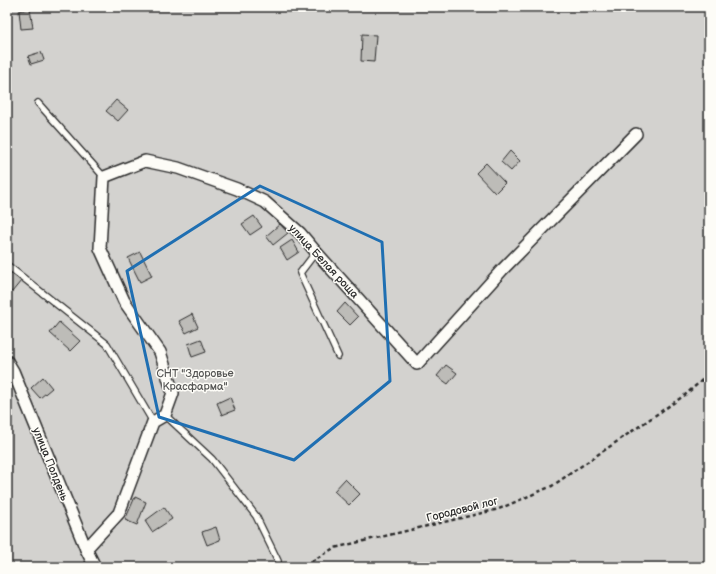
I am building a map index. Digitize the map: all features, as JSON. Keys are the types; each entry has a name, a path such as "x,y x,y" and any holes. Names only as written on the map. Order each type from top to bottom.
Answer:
{"street":[{"name":"улица Белая роща","path":"104,177 145,162 178,168 230,186 265,202 300,233 417,364 502,270 636,134"},
{"path":"86,549 119,514 153,422 165,415 173,393 160,352 124,301 100,248 104,177"},
{"name":"улица Полдень","path":"7,361 13,371 94,567"}],"lane":[{"path":"38,103 104,177"},
{"path":"316,252 300,273 338,356"},
{"path":"7,265 108,344 153,422"},
{"path":"165,415 212,458 256,516 278,561 278,567"}],"path":[{"name":"Городовой лог","path":"307,567 312,560 334,548 499,509 552,486 685,395 709,374"}],"highlighted area":[{"path":"260,186 382,242 390,381 294,460 159,417 127,271"}],"green space":[{"name":"СНТ \"Здоровье Красфарма\"","path":"7,7 709,7 709,567 7,567"}],"building":[{"path":"30,9 33,28 21,29 19,11"},
{"path":"362,34 376,35 374,62 361,61"},
{"path":"41,52 44,60 31,64 28,56"},
{"path":"116,100 128,110 118,121 106,111"},
{"path":"510,151 520,161 511,171 501,162"},
{"path":"486,163 505,183 495,193 476,173"},
{"path":"254,216 262,227 250,235 242,224"},
{"path":"280,224 288,233 273,245 266,236"},
{"path":"292,240 299,252 287,260 280,248"},
{"path":"140,252 152,276 140,282 128,258"},
{"path":"7,270 21,281 12,292 7,288"},
{"path":"345,303 358,317 350,325 337,312"},
{"path":"192,314 198,327 186,333 179,321"},
{"path":"59,322 80,341 70,351 50,333"},
{"path":"201,339 206,352 192,357 188,344"},
{"path":"446,365 457,373 448,384 437,376"},
{"path":"43,377 52,388 40,398 31,388"},
{"path":"230,397 235,410 222,415 217,403"},
{"path":"345,479 360,494 349,505 334,491"},
{"path":"135,497 146,502 137,525 125,520"},
{"path":"164,507 172,519 152,532 145,521"},
{"path":"216,527 220,540 207,545 202,532"}]}
